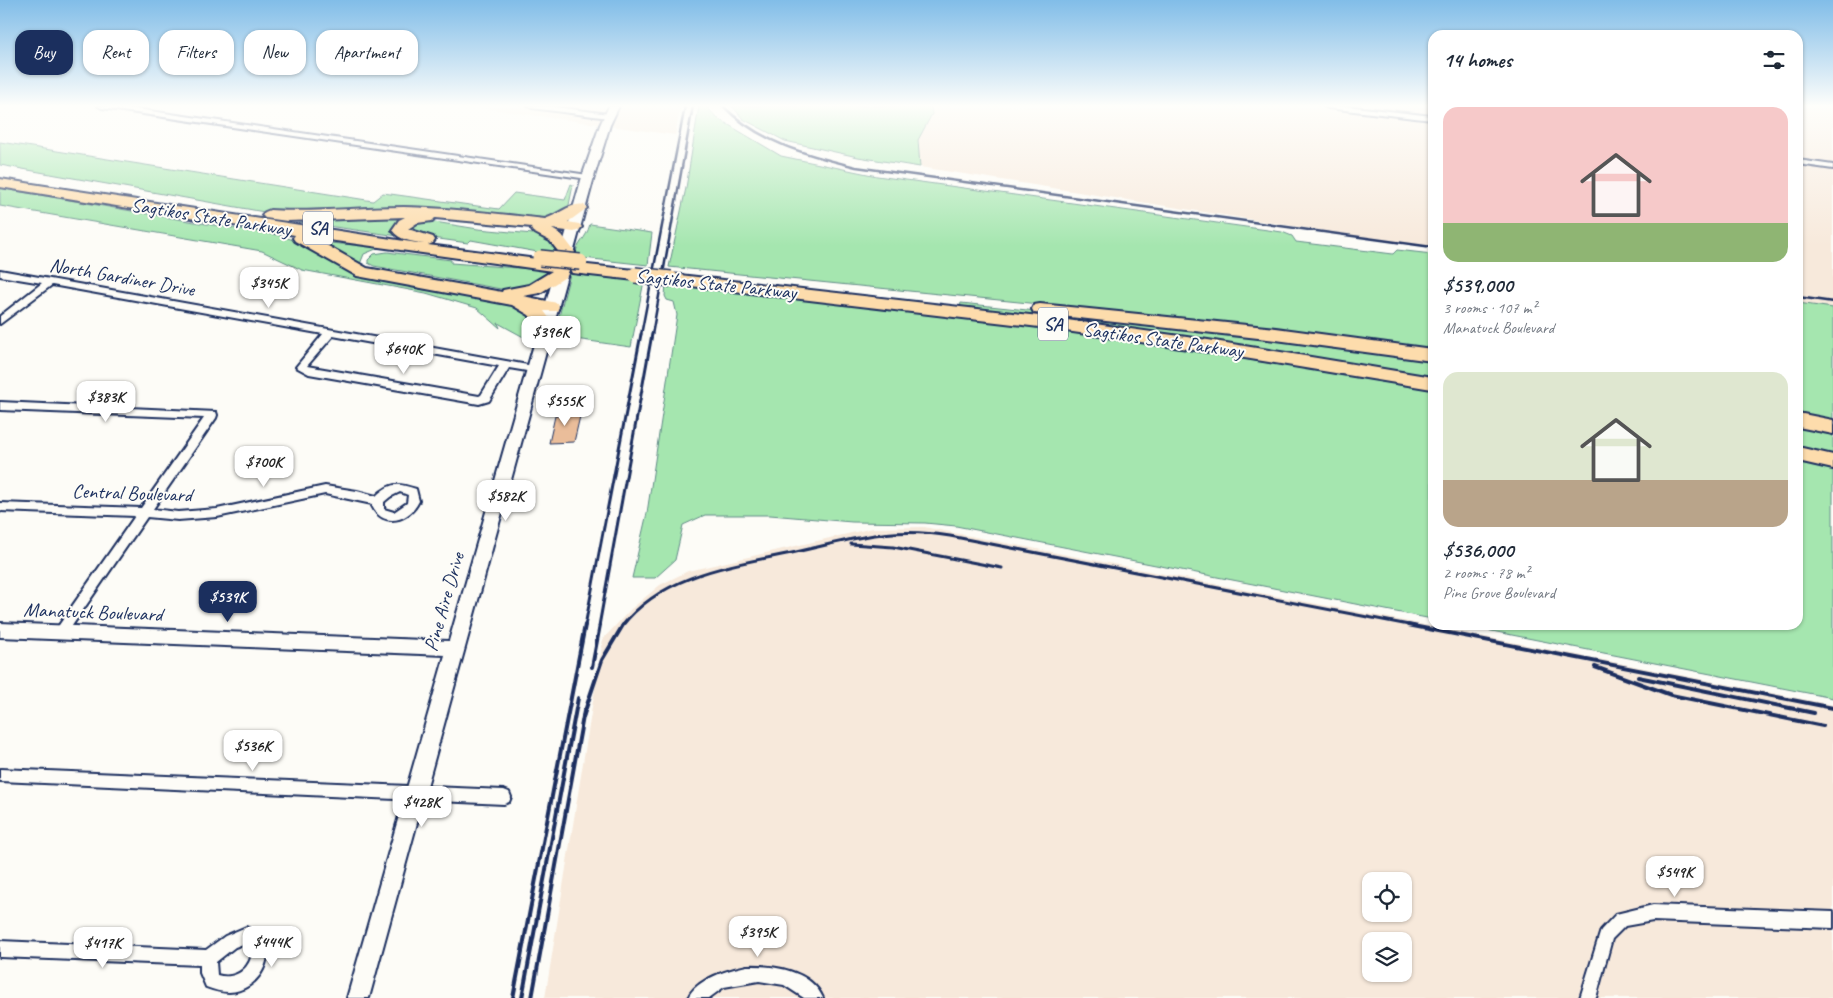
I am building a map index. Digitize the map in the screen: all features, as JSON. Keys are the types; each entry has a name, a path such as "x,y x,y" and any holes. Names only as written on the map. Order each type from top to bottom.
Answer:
{"highway":[{"name":"Sagtikos State Parkway","path":"0,171 256,219 449,249"},
{"name":"Sagtikos State Parkway","path":"0,183 248,224 1077,327 1190,343 1428,382"},
{"path":"181,205 293,217 406,212 573,229"},
{"path":"449,249 405,235 401,232 401,227 412,219 424,217 542,226 562,219 579,208"},
{"path":"248,224 312,242 350,267 363,272 552,304"},
{"path":"542,226 556,238 567,252"},
{"path":"449,249 381,250 372,254 365,262 368,267 376,269 504,296 531,308 546,326"},
{"path":"504,296 534,289 561,272"},
{"name":"Sagtikos State Parkway","path":"672,276 1210,326 1428,354"},
{"path":"1803,421 1833,427"},
{"path":"1803,455 1833,462"}],"street":[{"path":"427,153 588,177"},
{"name":"Pine Aire Drive","path":"358,998 454,648 596,153"},
{"path":"1803,163 1833,167"},
{"name":"North Gardiner Drive","path":"0,273 533,369"},
{"path":"0,321 50,282"},
{"path":"331,332 301,367 309,371 479,400 485,398 506,364"},
{"path":"0,406 212,415 61,632"},
{"name":"Central Boulevard","path":"0,507 143,512 178,516 217,513 325,490 357,494 378,501"},
{"name":"Manatuck Boulevard","path":"0,630 454,648"},
{"path":"0,776 504,796"},
{"path":"1588,998 1606,935 1622,919 1652,913 1833,920"},
{"path":"0,949 208,958"},
{"path":"696,998 720,981 753,973 786,976 815,998"}],"shaded area":[{"path":"919,153 1428,153 1428,247 920,167"},
{"path":"1803,153 1833,153 1833,312 1803,308"},
{"path":"924,527 1428,626 1428,630 1450,630 1833,705 1833,998 545,998 603,639 631,609 660,585 688,571 873,528"}],"green space":[{"path":"0,153 67,153 373,201 383,193 499,209 514,193 565,200 571,184 573,185 568,210 553,220 270,213 0,165"},
{"path":"692,153 775,153 781,156 877,176 1282,232 1292,236 1296,242 1393,254 1397,250 1428,254 1428,350 1229,323 669,267"},
{"path":"838,153 919,153 920,167"},
{"path":"0,188 278,235 297,241 296,243 310,246 327,256 339,267 358,277 425,290 442,290 523,308 530,313 532,322 529,340 498,323 500,328 477,308 426,293 302,270 262,251 0,206"},
{"path":"418,214 395,230 398,236 293,221 295,218"},
{"path":"422,220 478,229 544,235 555,249 548,273 539,283 512,291 374,266 368,263 368,260 374,254 387,252 451,260 451,263 545,270 549,254 471,240 468,243 410,235 403,230"},
{"path":"590,224 652,233 648,265 574,257"},
{"path":"315,242 381,247 364,254 360,264 364,268"},
{"path":"570,274 644,281 631,347 554,336"},
{"path":"666,284 845,303 1171,347 1428,389 1428,618 956,526 925,523 852,522 770,515 705,515 683,525 675,560 655,578 632,578 647,513 677,315 674,302 667,300 665,296"},
{"path":"961,303 1102,318 1428,359 1428,378 1275,352 960,307"},
{"path":"1803,304 1833,308 1833,422 1803,416"},
{"path":"1803,425 1833,432 1833,457 1803,450"},
{"path":"1803,462 1833,469 1833,698 1486,630 1803,630"}],"building":[{"path":"576,409 576,412 581,412 574,442 549,443 555,416 558,416 559,410"}],"railway":[{"path":"641,335 676,153"},
{"path":"652,335 685,153"},
{"path":"804,153 856,167 1428,246"},
{"path":"1803,298 1833,302"},
{"path":"585,626 641,334"},
{"path":"599,626 652,334"},
{"path":"622,626 639,608 658,594 701,574 872,535 908,532 950,536 1414,626"},
{"path":"851,544 893,547 1002,568"},
{"path":"513,998 585,625"},
{"path":"592,667 600,625"},
{"path":"583,717 602,660 623,625"},
{"path":"1408,625 1428,629"},
{"path":"1434,630 1833,708"},
{"path":"1595,667 1671,695 1823,726"},
{"path":"1638,677 1814,713"},
{"path":"522,998 578,698"},
{"path":"532,998 584,711"}]}
